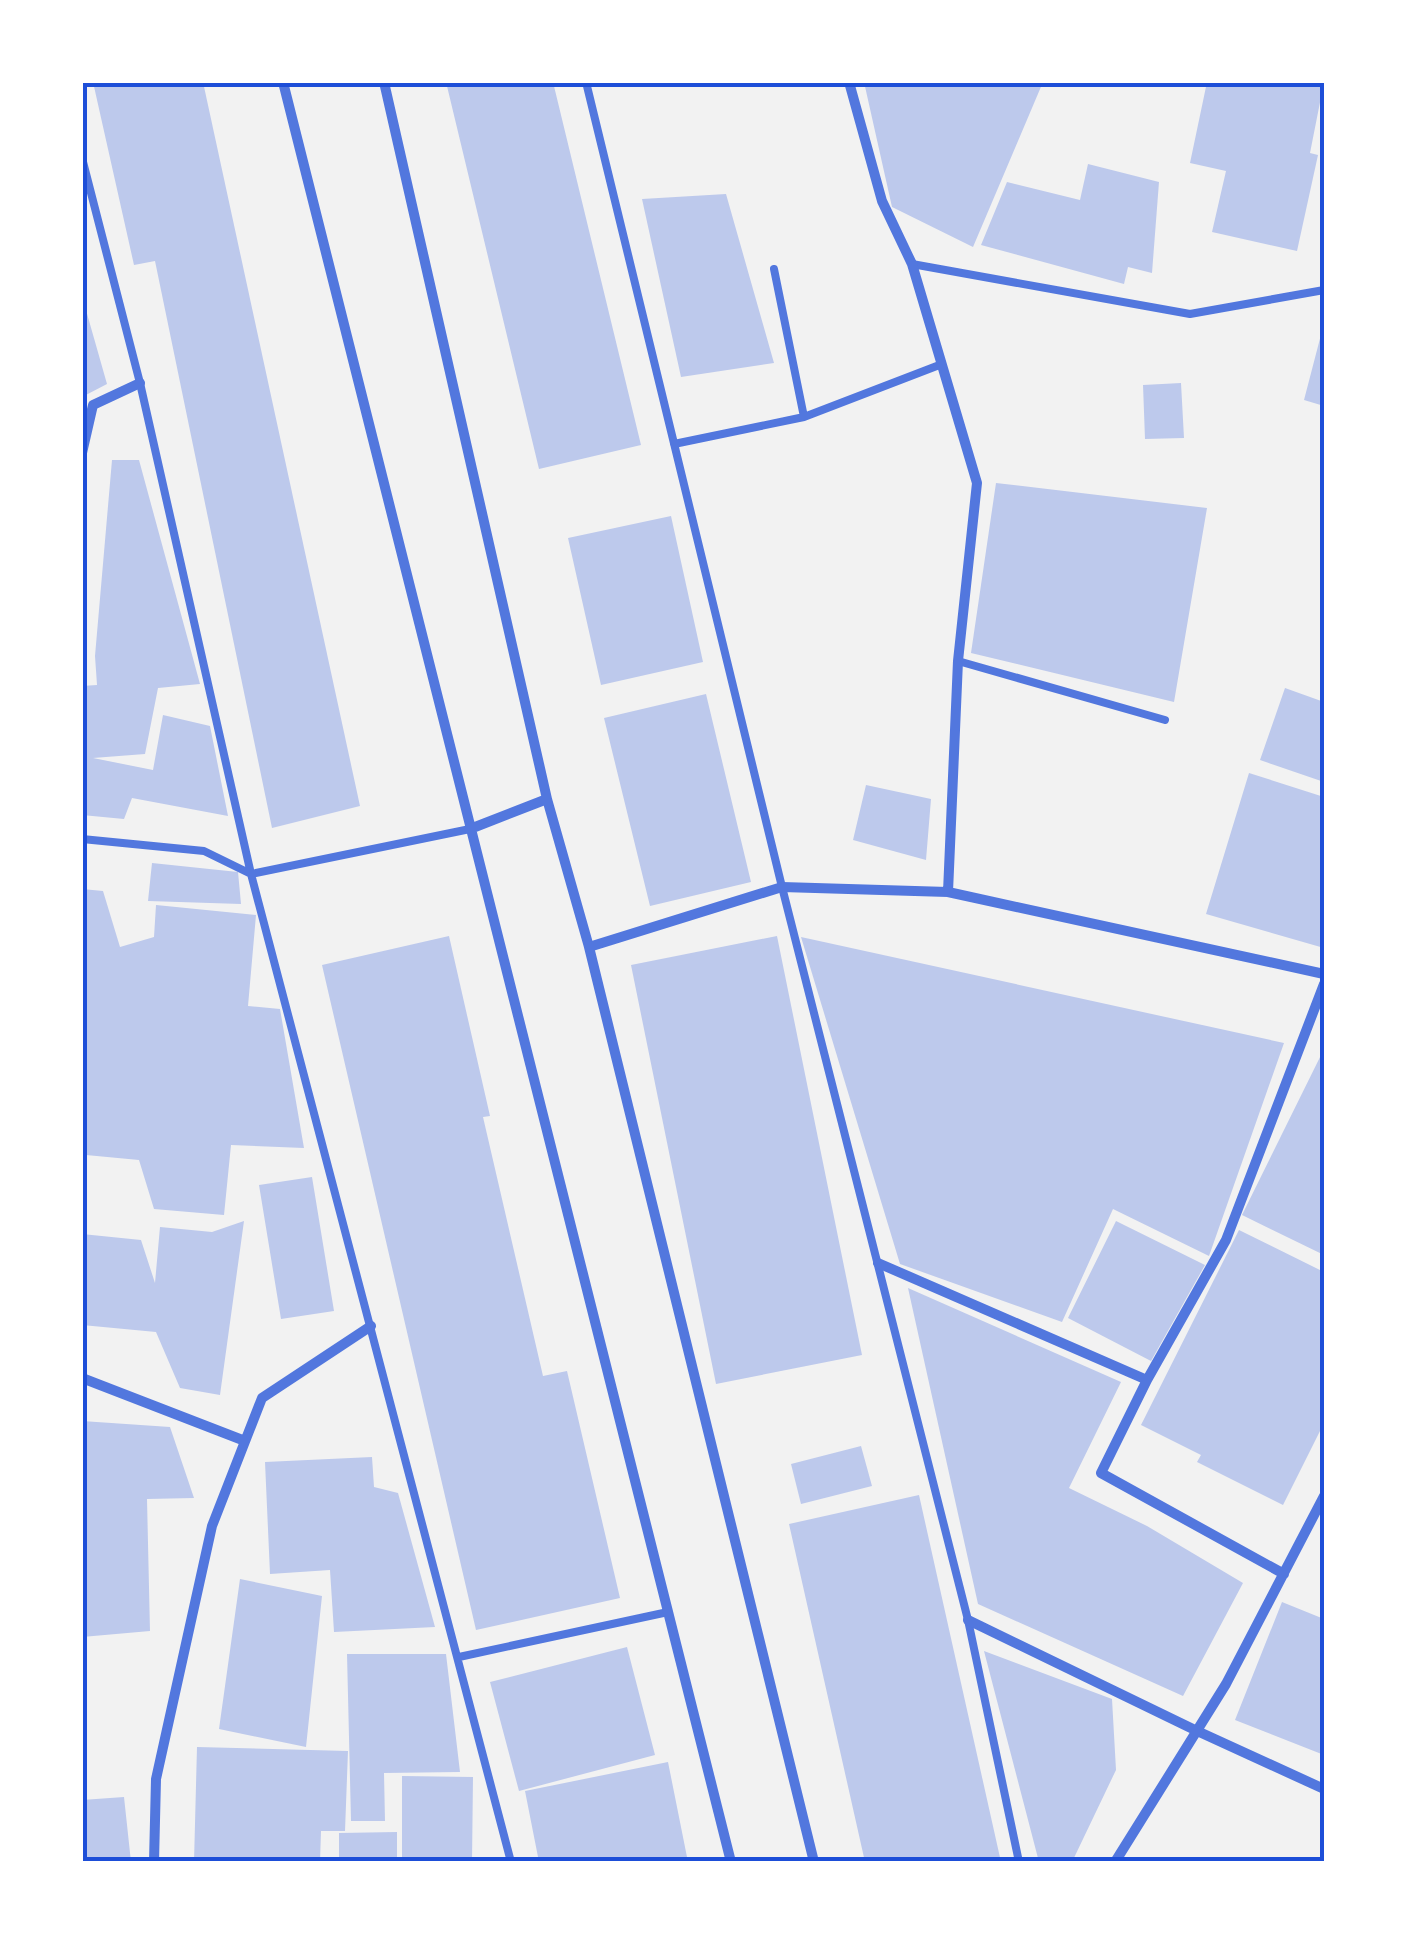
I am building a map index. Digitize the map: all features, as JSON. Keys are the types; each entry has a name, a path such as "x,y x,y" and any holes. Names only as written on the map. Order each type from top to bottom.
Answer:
{"street":[{"path":"283,82 731,1862"},
{"path":"384,82 546,799 589,947 814,1862"},
{"path":"849,82 882,201 912,264 977,483 958,661 948,892"},
{"path":"82,453 93,404 140,383"},
{"path":"470,829 546,799"},
{"path":"589,947 782,886 948,892 1324,974"},
{"path":"1284,1574 1102,1473 1148,1380 1226,1240 1324,984"},
{"path":"878,1263 1148,1380"},
{"path":"154,1862 156,1780 212,1526 262,1398 371,1326"},
{"path":"82,1378 245,1442"},
{"path":"1115,1862 1226,1684 1284,1574 1319,1519 1324,1496"},
{"path":"968,1620 1324,1788"}],"lane":[{"path":"586,82 782,886 968,1620 1018,1862"},
{"path":"82,158 140,383 251,874 510,1862"},
{"path":"912,264 1190,314 1324,290"},
{"path":"774,269 804,417"},
{"path":"674,444 804,417 942,364"},
{"path":"958,661 1165,720"},
{"path":"82,839 204,851 251,874 470,829"},
{"path":"459,1658 668,1612"}],"building":[{"path":"93,82 203,82 360,806 272,828 155,261 134,265"},
{"path":"446,82 553,82 641,445 539,469"},
{"path":"864,82 1043,82 973,247 892,207"},
{"path":"1207,82 1324,82 1310,153 1318,155 1297,251 1212,232 1226,171 1190,163"},
{"path":"1088,164 1159,182 1152,273 1128,267 1124,284 981,245 1007,182 1080,200"},
{"path":"726,194 774,363 681,377 642,199"},
{"path":"82,296 107,384 82,397"},
{"path":"1324,327 1324,406 1304,400"},
{"path":"1181,383 1184,438 1145,439 1143,385"},
{"path":"112,460 139,460 200,684 158,688 145,754 93,758 153,770 163,715 210,726 228,816 132,798 124,819 82,815 82,686 97,685 95,656"},
{"path":"996,483 1207,508 1174,702 971,653"},
{"path":"671,516 703,662 601,685 568,538"},
{"path":"1285,688 1324,702 1324,782 1260,760"},
{"path":"706,694 751,882 650,906 604,718"},
{"path":"1249,773 1324,797 1324,948 1206,914"},
{"path":"866,785 931,799 926,860 853,840"},
{"path":"152,863 238,872 241,904 148,901"},
{"path":"82,889 103,891 120,947 154,937 156,905 256,915 248,1006 280,1009 304,1148 231,1145 224,1215 154,1209 139,1160 86,1155 82,1162"},
{"path":"449,936 490,1116 483,1117 543,1376 567,1371 620,1598 476,1630 322,965"},
{"path":"777,936 862,1355 716,1384 631,965"},
{"path":"801,937 1284,1043 1209,1256 1113,1209 1062,1322 900,1264"},
{"path":"1324,1049 1324,1255 1242,1215"},
{"path":"312,1177 334,1311 281,1319 259,1185"},
{"path":"244,1221 220,1395 180,1388 156,1332 82,1325 82,1234 141,1240 155,1283 160,1227 212,1232"},
{"path":"1116,1221 1205,1265 1151,1361 1068,1318"},
{"path":"1239,1230 1324,1272 1324,1423 1283,1505 1197,1462 1201,1455 1141,1425"},
{"path":"908,1288 1121,1382 1069,1488 1147,1526 1243,1583 1183,1696 978,1604"},
{"path":"82,1421 170,1427 194,1498 147,1499 150,1631 82,1637"},
{"path":"861,1446 872,1486 801,1504 791,1464"},
{"path":"372,1457 374,1487 398,1493 435,1627 334,1632 330,1570 270,1574 265,1462"},
{"path":"919,1495 1001,1862 865,1862 789,1524"},
{"path":"240,1579 322,1596 306,1747 219,1729"},
{"path":"1282,1602 1324,1619 1324,1755 1235,1720"},
{"path":"627,1647 655,1755 519,1791 490,1682"},
{"path":"984,1651 1112,1699 1116,1770 1072,1862 1039,1862"},
{"path":"347,1654 446,1654 460,1772 384,1773 385,1821 351,1821"},
{"path":"197,1747 348,1751 345,1831 321,1831 320,1862 194,1862"},
{"path":"668,1762 688,1862 539,1862 525,1791"},
{"path":"402,1776 473,1777 472,1862 402,1862"},
{"path":"124,1797 131,1862 82,1862 82,1800"},
{"path":"397,1832 397,1862 339,1862 339,1833"}]}
